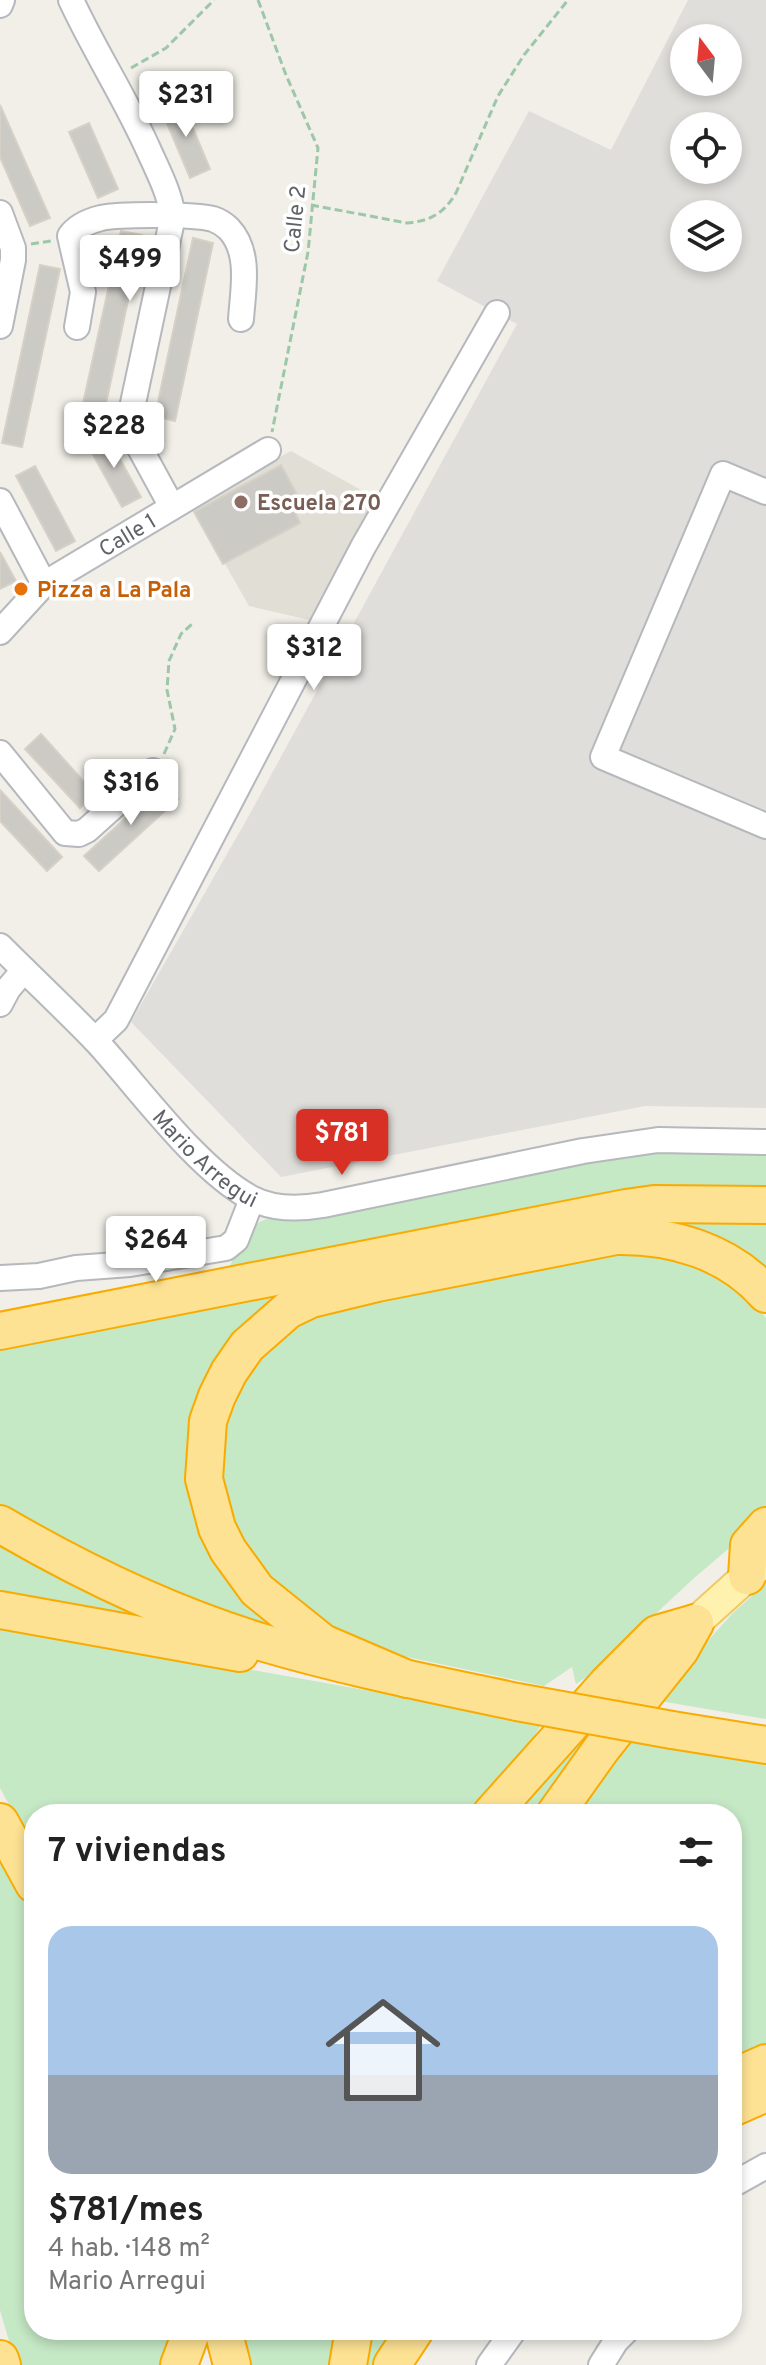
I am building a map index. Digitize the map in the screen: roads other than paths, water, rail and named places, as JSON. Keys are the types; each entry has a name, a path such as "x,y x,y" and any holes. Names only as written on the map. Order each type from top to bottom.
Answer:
{"highway":[{"path":"0,1331 626,1208 654,1204 766,1205"},
{"path":"407,1679 323,1643 257,1590 228,1550 217,1528 204,1479 208,1421 229,1372 247,1346 288,1310 337,1291 616,1236 647,1236 708,1251 740,1270 766,1294"},
{"path":"0,1524 54,1555 184,1615 260,1642 407,1679 517,1702 766,1745"},
{"path":"756,1567 749,1545 766,1526"},
{"path":"0,1610 352,1675 407,1679"},
{"path":"500,1804 588,1704 657,1634 695,1623"},
{"path":"562,1804 680,1650 695,1623"},
{"path":"0,1822 24,1866"},
{"path":"742,2074 766,2063"},
{"path":"742,2104 766,2093"},
{"path":"179,2365 188,2340"},
{"path":"348,2365 352,2340"},
{"path":"392,2365 408,2340"}],"main road":[{"path":"695,1623 756,1567"}],"street":[{"path":"71,0 170,196 173,216 132,419 136,441 172,507"},
{"path":"0,213 12,244 13,260 0,326"},
{"path":"77,327 83,292 70,236 80,226 103,218 173,216 215,219 227,226 235,236 244,268 241,319"},
{"path":"95,1040 116,1020 363,547 497,313"},
{"name":"Calle 1","path":"0,632 44,584 268,450"},
{"path":"766,492 723,474 603,757 766,826"},
{"path":"0,501 44,584"},
{"path":"0,753 65,833 72,835 87,830 153,771"},
{"name":"Mario Arregui","path":"0,946 95,1040 211,1168 252,1199 273,1206 306,1208 583,1151 658,1140 766,1142"},
{"path":"0,1004 24,970"},
{"path":"0,1278 130,1264 226,1248 236,1240 252,1199"},
{"path":"742,2179 766,2166"},
{"path":"489,2365 507,2340"},
{"path":"601,2365 613,2340"}],"place":[{"name":"Escuela 270","path":"241,502"},
{"name":"Pizza a La Pala","path":"21,589"}]}
